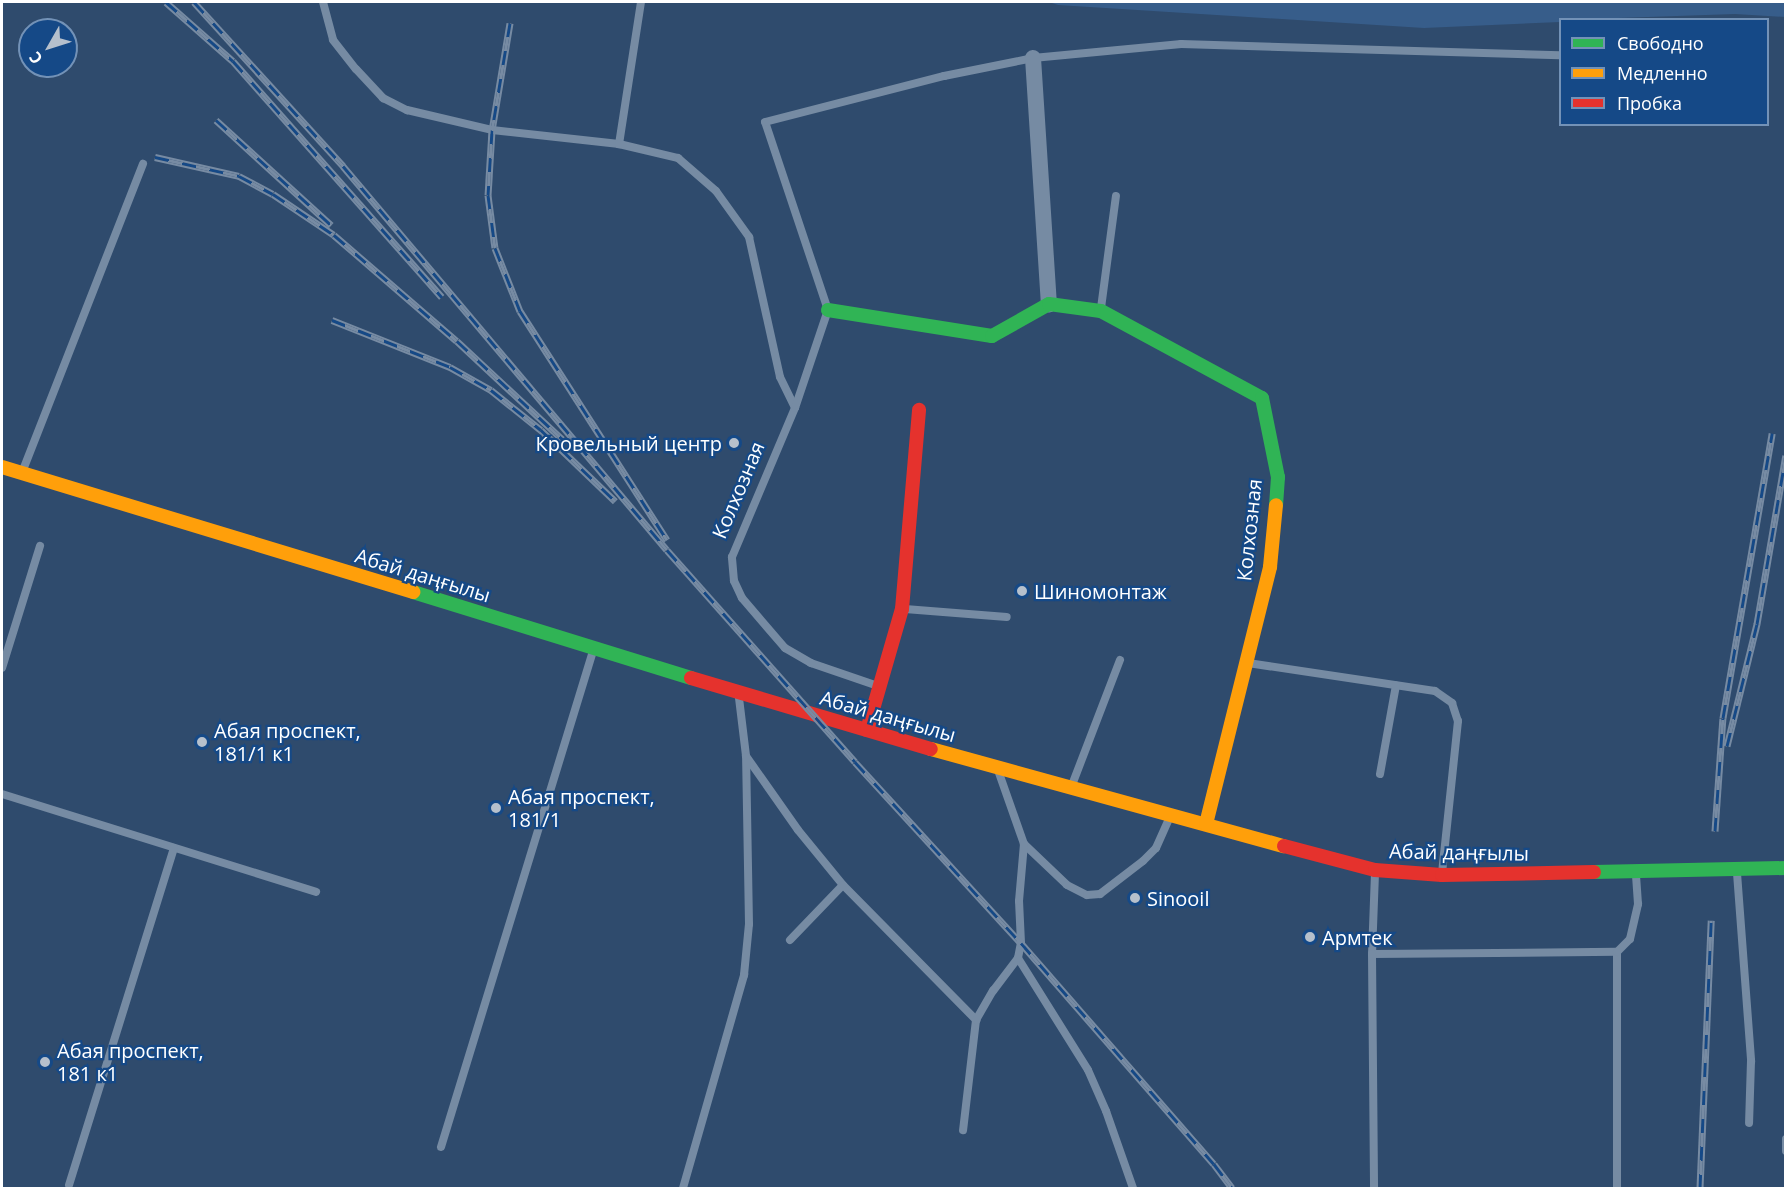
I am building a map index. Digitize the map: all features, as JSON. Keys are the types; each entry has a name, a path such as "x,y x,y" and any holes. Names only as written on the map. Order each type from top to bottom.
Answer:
{"main road":[{"path":"828,310 992,336 1049,304"},
{"name":"Колхозная","path":"1049,304 1101,311 1262,398 1278,477 1270,567 1206,824"},
{"path":"867,730 902,609 919,410"},
{"name":"Абай даңғылы","path":"2,467 867,730 1170,817 1206,824 1375,870 1442,875 1785,868"}],"street":[{"path":"1033,58 1049,304"}],"lane":[{"path":"323,2 333,40 383,98 407,110 492,130 619,144 678,158 716,191 749,237 780,377 795,408"},
{"path":"619,144 641,2"},
{"path":"828,310 765,122 944,76 1033,58 1181,44 1559,55"},
{"path":"22,474 143,164"},
{"path":"1101,311 1116,196"},
{"name":"Колхозная","path":"828,310 795,408 732,557 734,581 742,598 785,648 811,663 878,686"},
{"path":"2,668 40,546"},
{"path":"902,609 1007,617"},
{"path":"441,1147 594,648"},
{"path":"1070,788 1120,660"},
{"path":"1246,662 1435,691 1452,703 1458,721 1442,875"},
{"path":"1380,774 1396,685"},
{"path":"683,1188 744,975 749,924 746,756 738,691"},
{"path":"746,756 798,830 843,885 976,1020"},
{"path":"963,1130 976,1020 993,991 1018,958 1021,944 1019,901 1024,844 997,767"},
{"path":"2,794 316,892"},
{"path":"1024,844 1067,885 1087,895 1100,894 1156,848 1170,817"},
{"path":"69,1185 174,848"},
{"path":"1737,869 1751,1061 1749,1124"},
{"path":"1374,1188 1372,954 1375,870"},
{"path":"1372,954 1617,952 1630,939 1638,904 1636,870"},
{"path":"789,940 843,885"},
{"path":"1617,952 1617,1188"},
{"path":"1018,958 1088,1070 1106,1110 1133,1188"},
{"path":"1785,1139 1785,1151"}],"water":[{"path":"1049,2 1785,2 1786,17 1735,14 1559,18 1559,22 1424,28 1058,5"}],"railway":[{"path":"166,2 233,61 442,297"},
{"path":"194,2 343,166 667,550 855,762 1021,943 1214,1164 1232,1188"},
{"path":"510,23 492,130 488,195 495,248 520,311 667,540"},
{"path":"216,120 331,225"},
{"path":"155,157 239,176 273,194 334,235 457,341 562,439"},
{"path":"332,320 450,367 491,390 541,430 615,501"},
{"path":"1715,831 1723,718 1772,433"},
{"path":"1727,746 1757,624 1786,455"},
{"path":"1700,1188 1711,920"}],"traffic: fast":[{"path":"828,310 992,336 1049,304 1101,311 1262,398 1278,477 1276,505"},
{"path":"413,592 691,678"},
{"path":"1594,872 1786,868"}],"traffic: slow":[{"path":"2,467 413,592"},
{"path":"1206,824 1270,567 1276,505"},
{"path":"931,749 1284,846"}],"traffic: jam":[{"path":"867,730 902,609 919,410"},
{"path":"691,678 931,749"},
{"path":"1284,846 1375,870 1442,875 1594,872"}],"place":[{"name":"Кровельный центр","path":"734,443"},
{"name":"Шиномонтаж","path":"1022,591"},
{"name":"Абая проспект, 181/1 к1","path":"202,742"},
{"name":"Абая проспект, 181/1","path":"496,808"},
{"name":"Sinooil","path":"1135,898"},
{"name":"Армтек","path":"1310,937"},
{"name":"Абая проспект, 181 к1","path":"45,1062"}]}
